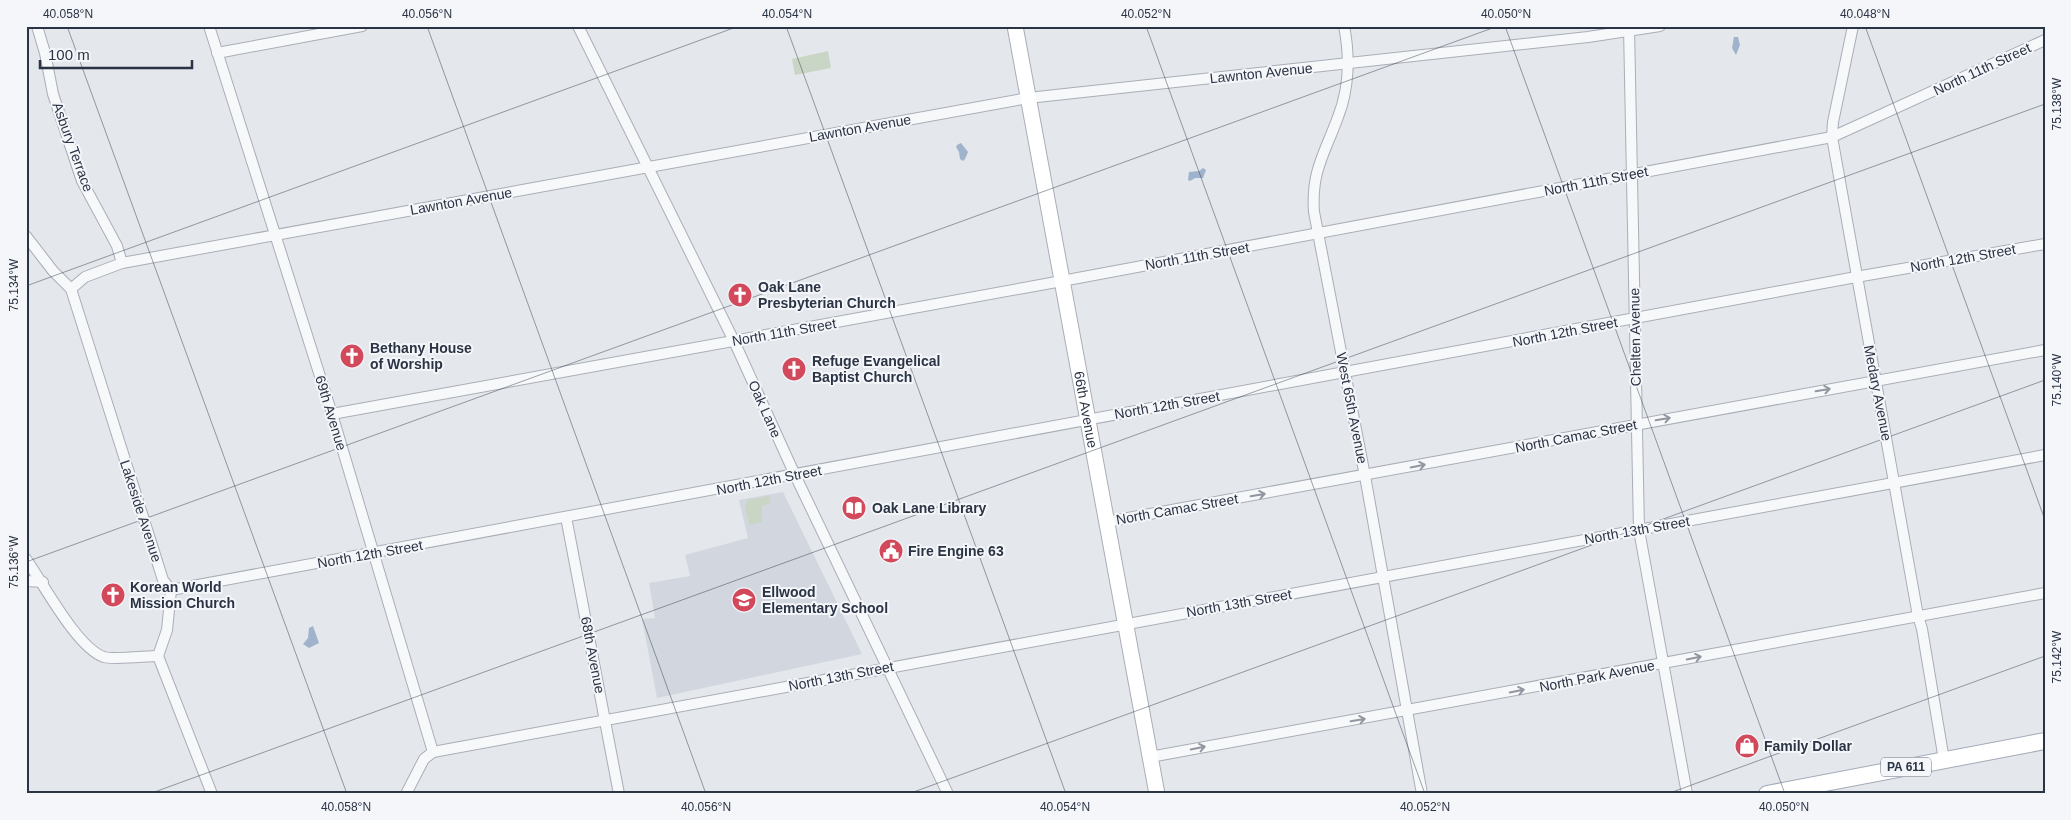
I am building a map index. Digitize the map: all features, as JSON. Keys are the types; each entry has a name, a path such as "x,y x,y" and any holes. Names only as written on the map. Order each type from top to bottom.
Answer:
{"main road":[{"name":"PA 611","path":"1767,794 2045,741"}],"street":[{"name":"Asbury Terrace","path":"37,26 45,53 53,94 82,181 117,246 122,263"},
{"name":"69th Avenue","path":"209,26 332,414 434,752"},
{"path":"217,53 362,26"},
{"name":"Oak Lane","path":"578,26 734,341 795,475 948,794"},
{"name":"66th Avenue","path":"1016,26 1157,794"},
{"name":"West 65th Avenue","path":"1344,26 1347,64 1344,97 1338,118 1319,164 1314,184 1314,212 1365,476 1422,794"},
{"name":"Lawnton Avenue","path":"71,289 84,277 122,263 1028,98 1347,64 1660,26"},
{"name":"Medary Avenue","path":"1853,26 1832,122 1832,137 1918,616 1922,629 1944,760"},
{"name":"Chelten Avenue","path":"1629,29 1639,530 1687,794"},
{"name":"North 11th Street","path":"332,414 1062,281 1832,137 2045,40"},
{"name":"Lakeside Avenue","path":"26,236 53,271 71,289 163,580 171,590"},
{"name":"North 12th Street","path":"171,590 1856,277 2045,244"},
{"name":"North Camac Street","path":"1106,522 2045,350"},
{"name":"North 13th Street","path":"434,752 606,722 888,667 2045,455"},
{"name":"68th Avenue","path":"566,517 619,794"},
{"path":"26,559 43,582 74,632 91,649 105,658 158,656"},
{"path":"26,581 43,582"},
{"path":"171,590 167,630 158,656 212,794"},
{"name":"North Park Avenue","path":"1150,757 2045,593"},
{"path":"406,794 424,759 434,752"}],"shaded area":[{"name":"Ellwood Elementary School","path":"783,492 862,654 657,698 642,619 655,618 649,583 690,576 685,555 748,538 739,500"}],"green space":[{"path":"828,51 831,68 795,75 792,59"},
{"path":"769,496 771,503 762,506 762,522 749,525 745,506 748,500"}],"water":[{"path":"1734,37 1738,37 1740,45 1736,55 1732,48"},
{"path":"961,143 968,152 963,161 960,159 956,147"},
{"path":"1203,168 1206,170 1203,178 1188,180 1189,172 1199,171"},
{"path":"313,626 319,643 309,648 303,644 308,638 309,628"}],"place":[{"name":"Oak Lane Presbyterian Church","path":"740,295"},
{"name":"Bethany House of Worship","path":"352,356"},
{"name":"Refuge Evangelical Baptist Church","path":"794,369"},
{"name":"Oak Lane Library","path":"854,508"},
{"name":"Fire Engine 63","path":"891,551"},
{"name":"Korean World Mission Church","path":"113,595"},
{"name":"Ellwood Elementary School","path":"744,600"},
{"name":"Family Dollar","path":"1747,746"}]}
